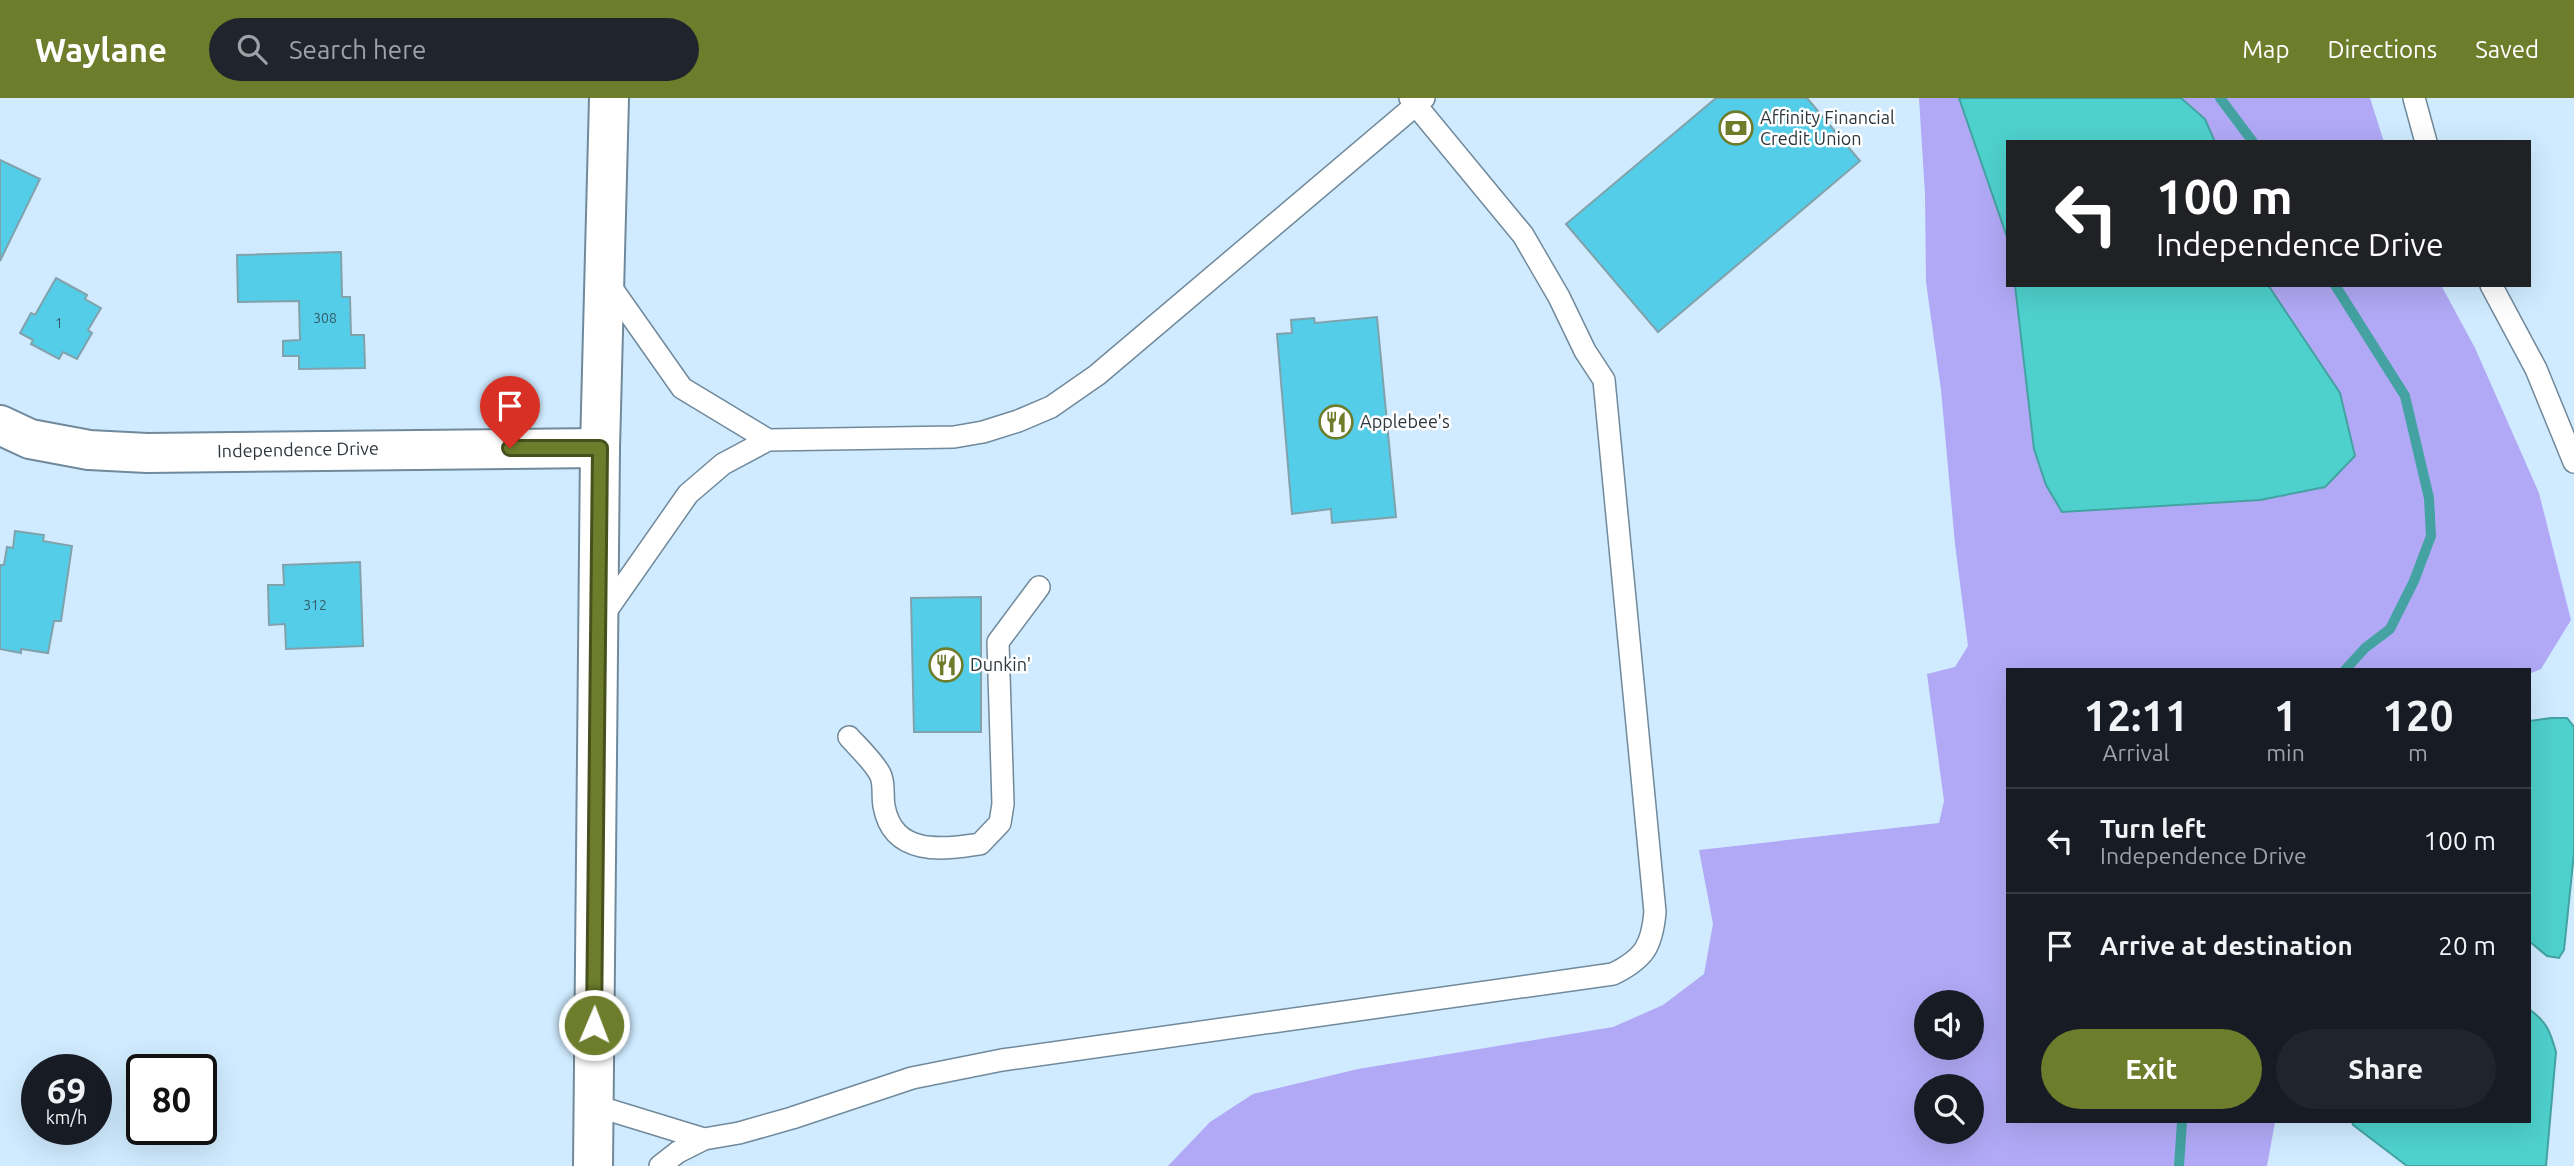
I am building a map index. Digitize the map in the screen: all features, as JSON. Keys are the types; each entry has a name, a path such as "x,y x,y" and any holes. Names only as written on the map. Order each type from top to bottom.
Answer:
{"main road":[{"path":"593,1166 600,448 609,98"},
{"name":"Independence Drive","path":"0,425 30,439 89,450 147,453 600,448"}],"lane":[{"path":"2413,98 2425,140"},
{"path":"599,622 688,494 723,464 768,440 954,436 1018,421 1051,407 1097,375 1417,100 1523,235 1559,297 1585,351 1604,380 1655,912 1653,933 1647,948 1633,964 1614,974 952,1069 912,1078 739,1133 704,1139 678,1152 660,1166"},
{"path":"604,276 682,388 768,440"},
{"path":"2492,287 2536,369 2574,463"},
{"path":"849,737 881,776 884,807 895,832 908,843 928,848 981,844 1000,823 1003,804 998,642 1039,587"},
{"path":"593,1105 704,1139"}],"shaded area":[{"path":"1919,98 2370,98 2383,140 2006,140 2006,287 2442,287 2475,348 2539,493 2571,620 2541,669 2531,673 2531,668 2006,668 2006,1123 2275,1123 2267,1166 1168,1166 1210,1122 1253,1094 1358,1069 1613,1027 1663,1005 1704,974 1713,924 1699,850 1939,823 1944,801 1927,674 1955,667 1968,646 1955,544 1941,390 1926,282 1925,195"},
{"path":"1959,98 2181,98 2205,119 2214,140 2006,140 2006,234"},
{"path":"2015,287 2269,287 2340,393 2355,456 2325,487 2260,500 2062,512 2046,485 2034,449"},
{"path":"2567,718 2574,727 2574,853 2564,950 2559,958 2547,956 2531,943 2531,721"},
{"path":"2531,1011 2540,1018 2552,1038 2556,1052 2546,1166 2407,1166 2352,1123 2531,1123"}],"building":[{"path":"1716,98 1807,98 1860,161 1658,332 1566,224"},
{"path":"0,160 40,179 0,261"},
{"path":"341,252 342,297 350,297 351,335 364,335 365,368 299,369 299,356 283,356 283,341 300,340 299,301 238,302 237,255"},
{"path":"56,278 87,295 85,299 101,308 88,330 92,333 77,359 63,352 59,359 31,344 33,340 20,333 31,313 35,315"},
{"name":"Applebee's","path":"1377,317 1396,517 1332,523 1331,509 1292,514 1277,334 1292,333 1291,320 1314,318 1315,323"},
{"path":"15,531 44,535 43,541 72,546 61,621 54,621 48,653 21,649 21,653 0,649 0,565 4,565 7,547 13,548"},
{"path":"360,562 363,646 286,649 285,624 269,625 268,585 284,585 283,565"},
{"name":"Dunkin'","path":"981,597 981,732 914,732 911,598"}],"waterway":[{"path":"2220,98 2252,140"},
{"path":"2336,287 2405,396 2429,498 2431,536 2414,581 2390,629 2365,648 2347,668"},
{"path":"2179,1166 2182,1123"}],"place":[{"name":"Affinity Financial Credit Union","path":"1736,128"},
{"name":"Applebee's","path":"1336,422"},
{"name":"Dunkin'","path":"946,665"}],"route":[{"path":"510,448 600,448 594,1025"}]}
